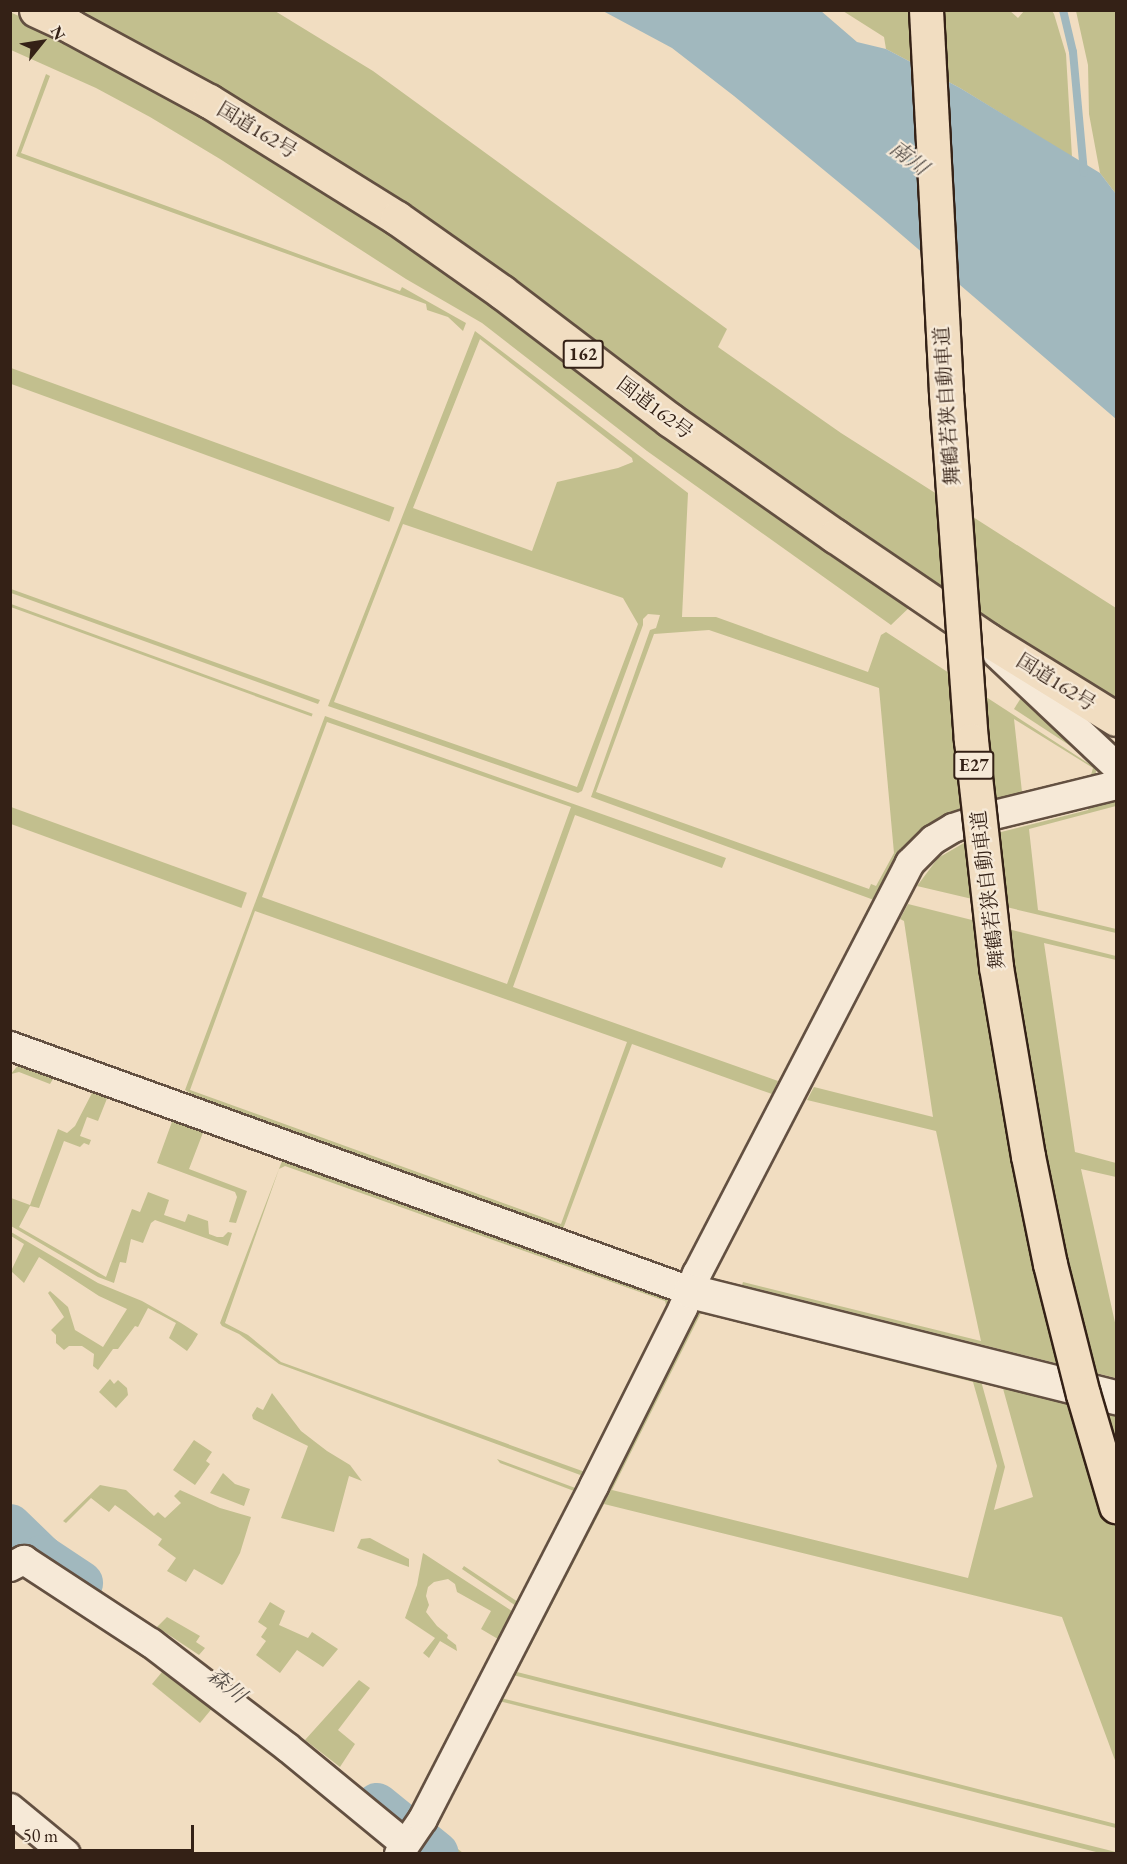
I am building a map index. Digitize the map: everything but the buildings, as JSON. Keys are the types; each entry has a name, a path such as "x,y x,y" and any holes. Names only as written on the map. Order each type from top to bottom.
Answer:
{"highway":[{"name":"国道162号","path":"36,10 82,32 209,101 397,218 502,292 670,420 988,640 1116,719"},
{"name":"舞鶴若狭自動車道","path":"926,10 946,404 971,740 996,967 1028,1156 1050,1264 1083,1394 1116,1506"}],"street":[{"path":"988,640 1000,660 1116,766"},
{"path":"10,1567 24,1560 131,1630 292,1742 407,1841 429,1808 896,886 920,851 953,828 986,817 1116,785"},
{"path":"10,1046 690,1291 1116,1397"},
{"path":"10,1808 66,1854"}],"shaded area":[{"path":"1009,10 1018,18 1024,11 1052,11 1054,14 1066,54 1072,157 960,88 886,49 884,37 843,11"},
{"path":"64,11 275,11 373,71 727,329 718,347 841,433 1116,608 1116,707"},
{"path":"1076,11 1116,11 1116,194 1100,173 1089,114 1088,65"},
{"path":"10,12 67,38 336,193 914,603 891,625 647,451 482,323 406,279 220,159 150,117 96,88 11,50"},
{"path":"46,74 50,76 21,153 400,291 402,287 466,323 463,331 448,317 427,310 426,304 16,156"},
{"path":"475,331 688,493 682,617 716,617 868,672 881,635 886,632 1097,769 1094,778 937,821 908,842 874,900 591,797 650,630 656,628 660,615 648,614 643,619 643,625 582,791 578,793 328,706","holes":["480,339 632,458 633,462 618,468 557,482 532,551 413,508","403,524 623,598 638,624 577,787 334,702","709,630 879,688 894,853 876,886 871,884 869,889 596,792 654,634","1014,719 1093,768 1091,775 1022,792"]},
{"path":"11,368 394,508 389,522 10,384"},
{"path":"11,589 320,700 318,704 11,593"},
{"path":"11,604 313,714 312,717 10,607"},
{"path":"1024,693 1098,764 1014,709"},
{"path":"325,716 726,858 722,868 575,815 513,987 778,1081 772,1094 632,1044 563,1229 193,1095 185,1090","holes":["327,722 571,807 507,984 262,897","255,911 627,1042 561,1224 190,1090"]},
{"path":"1116,798 1116,806 1029,829 1038,910 1116,929 1116,933 917,886 938,858 969,840 1088,810 1090,806"},
{"path":"11,807 247,893 241,908 10,824"},
{"path":"908,904 1116,956 1116,960 1044,943 1075,1152 1116,1163 1116,1177 1081,1169 1116,1327 1116,1378 742,1285 743,1282 981,1341 936,1131 807,1100 814,1087 933,1117 904,921 900,919"},
{"path":"19,1064 108,1096 98,1121 87,1117 80,1136 91,1140 89,1145 84,1143 80,1147 64,1141 39,1208 30,1206 19,1227 106,1277 132,1209 140,1212 148,1192 169,1200 164,1215 185,1222 188,1214 208,1221 209,1234 217,1237 223,1237 228,1232 232,1233 228,1246 155,1220 151,1223 143,1243 131,1239 126,1263 120,1262 114,1283 98,1277 11,1226 11,1198 30,1205 58,1129 67,1133 75,1126 92,1093 53,1079 50,1084 19,1072 11,1074"},
{"path":"173,1119 204,1130 189,1169 247,1191 236,1223 229,1222 237,1197 235,1192 157,1163"},
{"path":"282,1161 670,1299 672,1307 583,1476 279,1364 239,1334 220,1323","holes":["285,1166 665,1301 667,1309 585,1472 281,1362 248,1335 225,1323 279,1169"]},
{"path":"11,1232 98,1283 142,1301 198,1334 187,1351 169,1338 176,1323 148,1308 138,1327 135,1326 118,1349 113,1349 98,1370 93,1366 94,1354 82,1346 69,1346 64,1350 56,1343 56,1335 51,1330 64,1317 48,1293 50,1291 68,1307 75,1330 103,1347 127,1309 99,1296 39,1257 24,1283 11,1271 24,1244 11,1236"},
{"path":"697,1309 981,1381 1005,1467 994,1510 1033,1497 1002,1385 1116,1414 1116,1763 1062,1617 604,1504 517,1672 1116,1824 1116,1828 513,1675","holes":["701,1313 973,1382 997,1466 968,1578 612,1490"]},
{"path":"110,1379 114,1384 118,1380 127,1388 128,1395 116,1408 99,1392"},
{"path":"272,1393 301,1431 350,1465 362,1481 349,1476 334,1532 281,1518 308,1446 253,1419 252,1415 257,1407 263,1410"},
{"path":"194,1440 212,1452 206,1461 210,1464 195,1485 173,1470"},
{"path":"497,1459 578,1489 580,1494 522,1610 462,1569 464,1566 521,1604 576,1495 574,1491 500,1463"},
{"path":"223,1473 235,1484 250,1489 244,1506 210,1493"},
{"path":"100,1485 126,1490 154,1516 158,1512 165,1518 181,1503 174,1496 180,1490 220,1508 251,1517 240,1553 224,1583 222,1585 194,1569 186,1582 167,1571 176,1558 158,1545 162,1539 115,1505 109,1512 91,1498 66,1523 63,1521"},
{"path":"370,1538 409,1559 409,1567 357,1548 361,1539"},
{"path":"423,1553 518,1615 503,1642 481,1629 491,1611 457,1592 455,1584 448,1579 434,1582 428,1587 426,1596 429,1605 426,1612 448,1635 447,1638 456,1645 457,1651 440,1641 429,1658 423,1653 435,1638 405,1618 417,1585"},
{"path":"270,1602 285,1611 279,1625 308,1638 312,1632 338,1649 323,1667 297,1650 280,1673 256,1655 266,1641 261,1637 267,1628 258,1622"},
{"path":"167,1617 200,1636 196,1642 205,1648 199,1655 157,1627"},
{"path":"162,1672 172,1672 214,1706 200,1723 152,1684"},
{"path":"359,1680 370,1688 338,1730 355,1744 340,1767 305,1740"},
{"path":"497,1697 1116,1853 1100,1853 499,1701 434,1830 463,1853 446,1853 424,1836"}],"water":[{"name":"南川","path":"603,11 821,11 857,42 886,49 960,88 1100,173 1116,194 1116,419 882,218 734,96 672,48"}],"waterway":[{"path":"1063,10 1073,52 1084,172"},
{"name":"森川","path":"10,1526 42,1557 81,1583"},
{"name":"森川","path":"377,1805 437,1854"}]}
